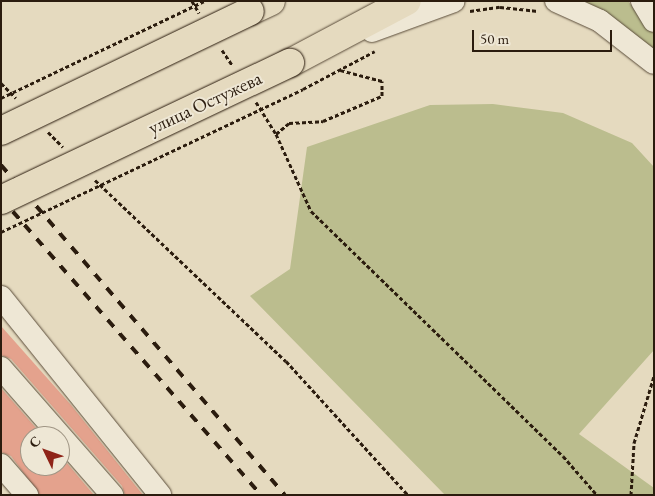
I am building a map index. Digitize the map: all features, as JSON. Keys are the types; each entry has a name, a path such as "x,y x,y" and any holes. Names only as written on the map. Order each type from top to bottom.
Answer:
{"main road":[{"name":"улица Остужева","path":"1,200 290,63 407,1"},
{"path":"1,130 263,5"}],"street":[{"path":"642,1 654,21"},
{"path":"290,63 457,7"},
{"path":"551,8 600,21 654,63"},
{"path":"1,297 160,495"},
{"path":"1,368 112,495"},
{"path":"1,465 27,495"}],"path":[{"path":"1,98 204,1"},
{"path":"457,7 551,8"},
{"path":"1,232 303,89 380,49"},
{"path":"340,70 382,81"},
{"path":"1,83 21,104"},
{"path":"42,125 68,152"},
{"path":"276,134 311,211 563,456 597,495"},
{"path":"88,173 286,361 408,495"},
{"path":"631,495 634,443 654,376"}],"green space":[{"path":"584,1 628,1 654,34 654,51"},
{"path":"493,104 563,113 632,143 654,167 654,350 579,434 654,488 654,495 445,495 250,296 290,269 307,147 430,105"}],"building":[{"path":"1,326 71,405 143,495 125,495 122,486 11,359 1,355"},
{"path":"1,388 34,426 20,426 20,468 11,456 1,452"},
{"path":"70,467 94,495 40,495 26,476 70,476"}],"railway":[{"path":"1,165 285,495"},
{"path":"1,198 261,495"}]}
